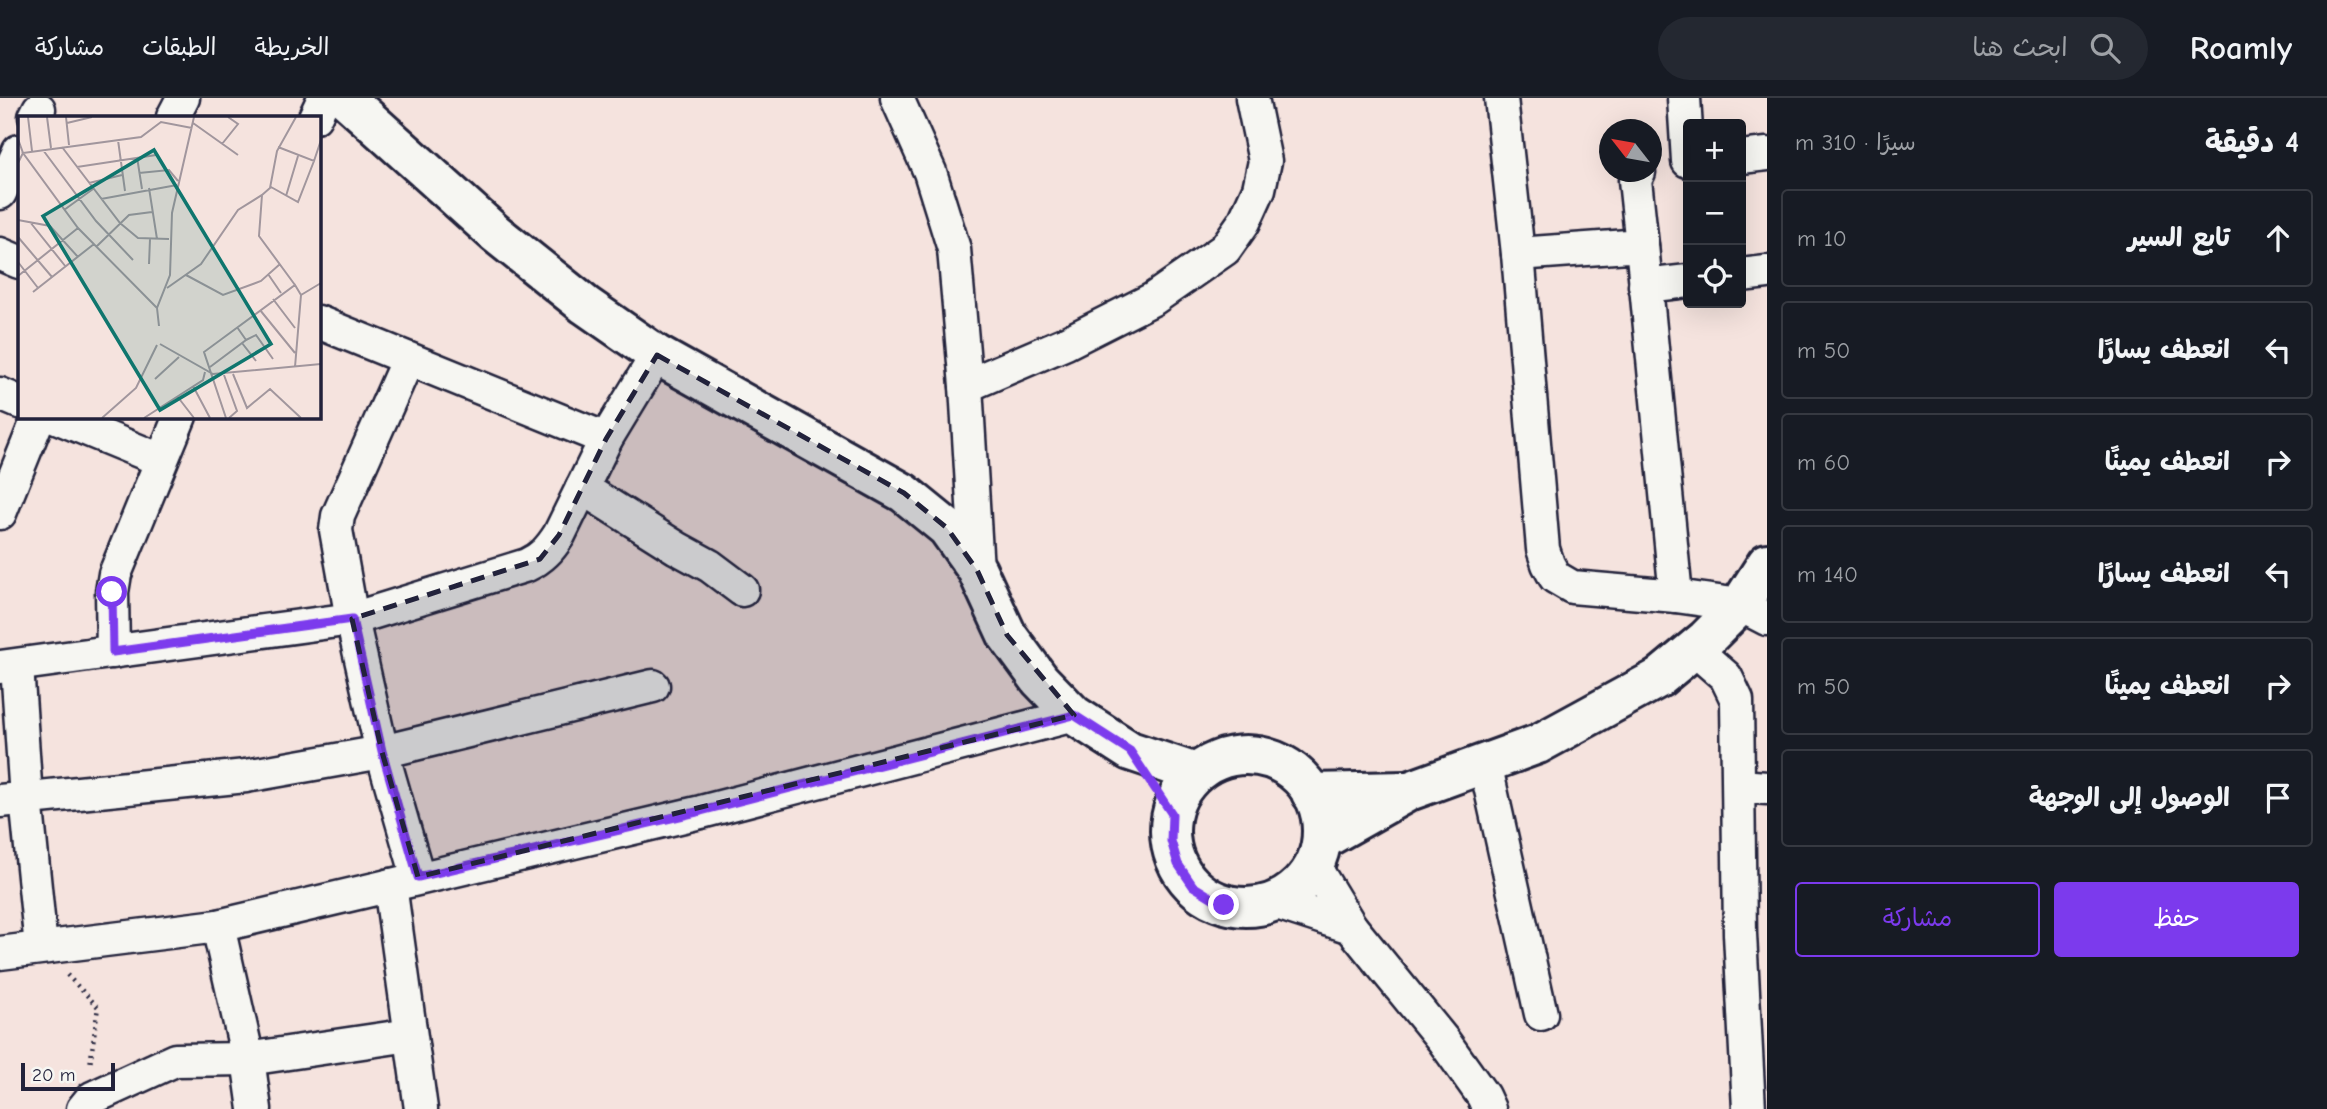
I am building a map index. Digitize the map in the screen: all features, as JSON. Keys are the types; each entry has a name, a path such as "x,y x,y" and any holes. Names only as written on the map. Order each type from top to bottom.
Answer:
{"street":[{"path":"174,116 183,98"},
{"path":"315,116 324,98"},
{"path":"345,98 495,233 585,304 657,355 904,493 947,528 976,570 1007,635 1040,680 1074,715 1130,751 1196,773"},
{"path":"897,98 930,172 954,249 967,386 976,570"},
{"path":"967,386 1066,343 1153,299 1225,248 1244,222 1259,189 1265,161 1252,98"},
{"path":"1502,98 1544,549 1548,564 1555,577 1572,587 1676,596 1754,612"},
{"path":"1684,98 1685,119"},
{"path":"0,193 18,153"},
{"path":"1746,157 1767,155"},
{"path":"1662,163 1683,161"},
{"path":"1635,182 1676,596"},
{"path":"1518,254 1642,245"},
{"path":"0,254 18,262"},
{"path":"1746,274 1767,272"},
{"path":"1644,286 1683,282"},
{"path":"320,323 606,439"},
{"path":"41,947 13,800 8,666 352,619 540,559 559,536 606,439 657,355"},
{"path":"408,359 338,516 336,530 352,619 382,751 404,881 410,1035 421,1109"},
{"path":"0,394 18,402"},
{"path":"0,513 38,418"},
{"path":"59,418 160,460"},
{"path":"113,652 112,592 115,574 179,418"},
{"path":"582,488 710,566 742,590"},
{"path":"1489,1109 1483,1096 1443,1040 1352,928 1318,853 1321,814 1307,784 1288,766 1270,758 1244,754 1218,760 1196,773 1180,794 1172,814 1171,841 1178,864 1193,886 1224,905 1251,907 1275,902 1297,888 1318,853 1409,791 1538,744 1659,678 1694,649 1754,612 1767,563"},
{"path":"1694,649 1726,677 1737,700 1753,787 1754,932 1749,1109"},
{"path":"13,800 246,776 382,751 653,686"},
{"path":"0,953 218,926 714,808 1074,715"},
{"path":"1130,751 1172,814"},
{"path":"1485,763 1541,1014"},
{"path":"1311,793 1409,791"},
{"path":"1275,902 1352,928"},
{"path":"218,926 248,1059 255,1109"},
{"path":"87,1103 175,1060 248,1059 410,1035"}],"path":[{"path":"41,947 98,1007 87,1103"}],"highlighted area":[{"path":"657,355 904,493 947,528 977,570 1007,635 1074,715 418,877 382,752 352,619 540,559 559,535 606,439"}],"route":[{"path":"112,592 113,652 352,619 382,751 418,877 701,811 1074,715 1130,751 1172,814 1171,841 1178,864 1193,886 1224,905"}]}
